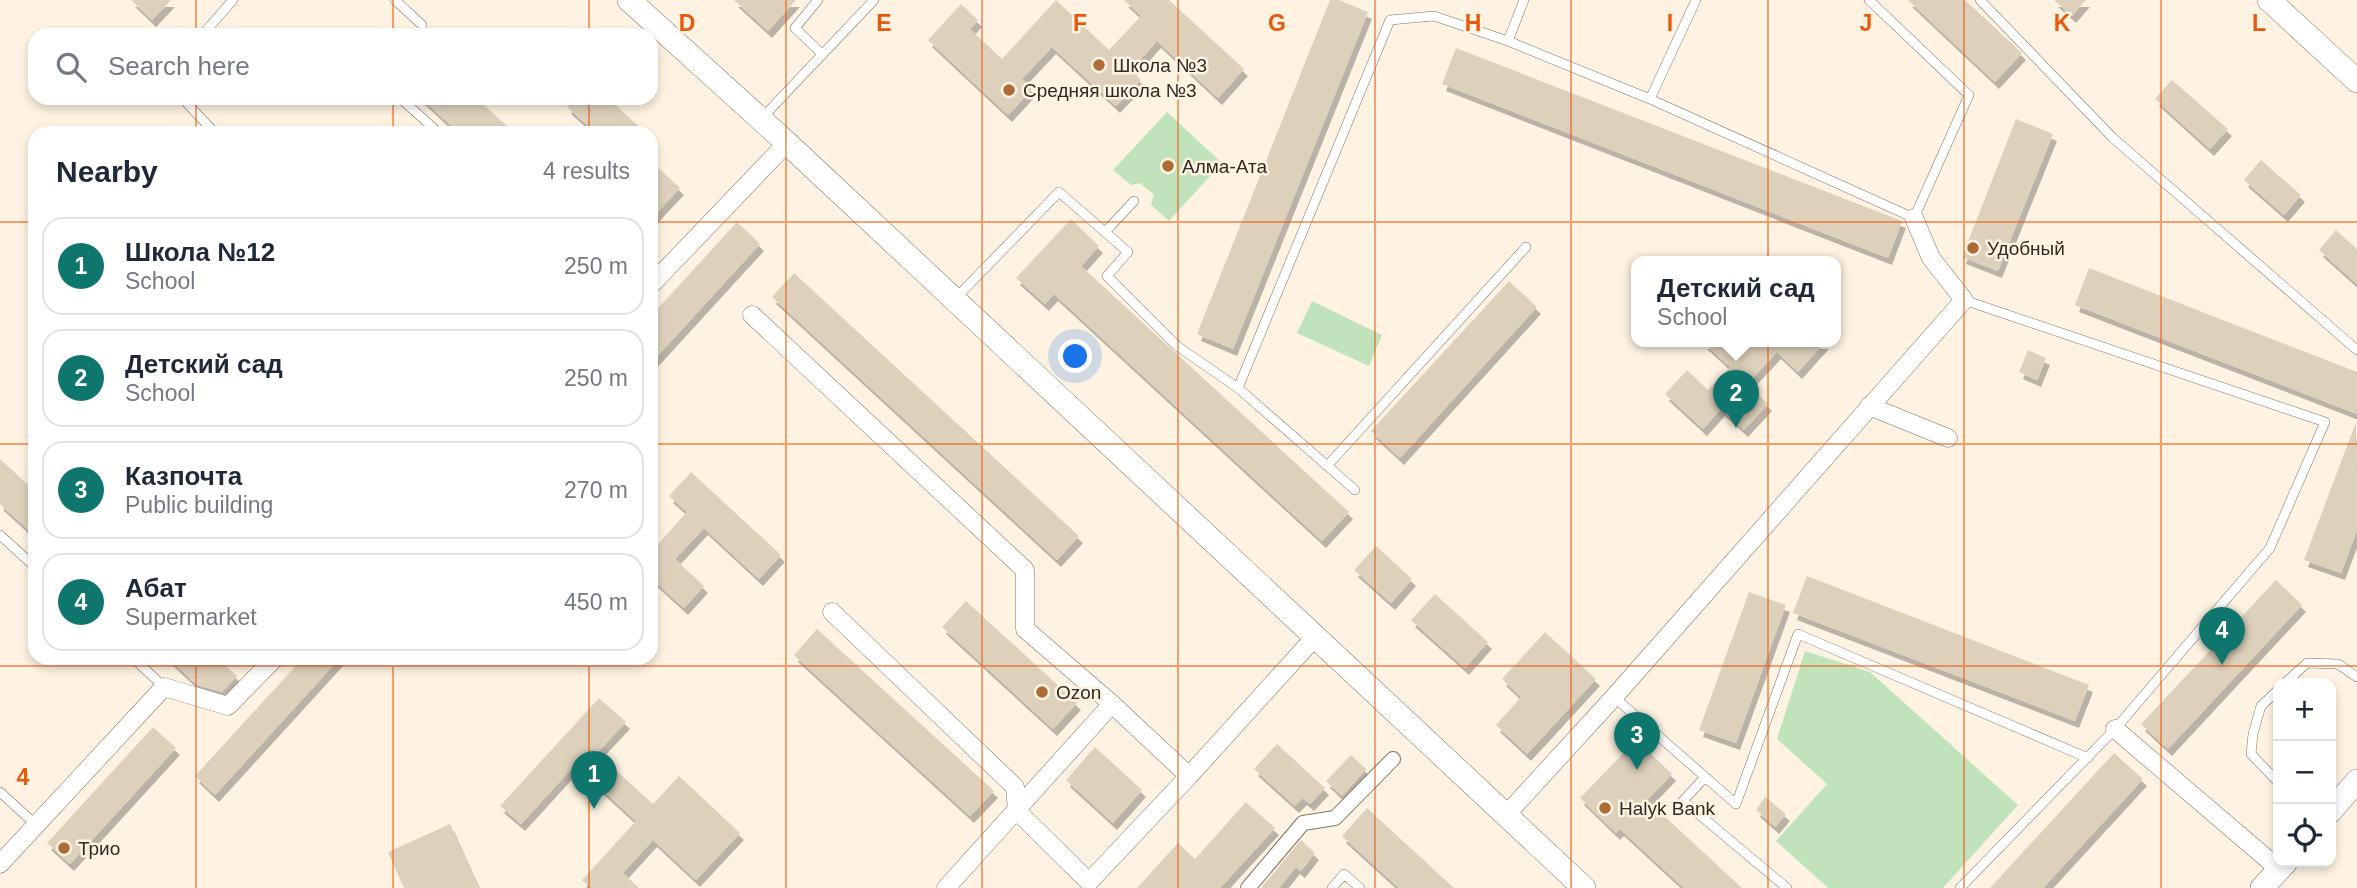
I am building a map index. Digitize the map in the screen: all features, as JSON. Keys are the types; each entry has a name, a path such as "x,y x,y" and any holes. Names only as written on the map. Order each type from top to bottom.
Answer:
{"street":[{"path":"629,0 787,143 1584,888"},
{"path":"2269,0 2357,81"},
{"path":"658,278 787,143"},
{"path":"1506,815 1614,697 1964,300 1931,258 1914,218"},
{"path":"752,315 1024,570 1025,629 1112,704 1189,776"},
{"path":"1870,406 1948,438"},
{"path":"832,612 1016,787 1017,811 1089,885 1315,636"},
{"path":"0,864 164,687 228,706 268,665"},
{"path":"946,888 1112,704"},
{"path":"2115,729 2273,857"},
{"path":"1248,888 1303,823 1335,818 1393,760"},
{"path":"2336,805 2357,781"},
{"path":"2262,888 2281,867"}],"lane":[{"path":"208,28 233,0"},
{"path":"395,0 422,26"},
{"path":"818,0 795,28 822,54"},
{"path":"761,119 874,0"},
{"path":"1508,41 1524,0"},
{"path":"1650,99 1696,0"},
{"path":"1238,388 1390,20 1434,16 1508,41 1650,99 1914,218 1969,95 1869,0"},
{"path":"1980,0 2113,138 2357,350"},
{"path":"188,105 208,126"},
{"path":"408,105 431,126"},
{"path":"954,300 1059,192 1128,252 1107,276 1177,346 1238,388 1355,490"},
{"path":"1105,232 1134,201"},
{"path":"1327,466 1526,247"},
{"path":"1960,888 2115,729 2270,548 2325,422 1964,300"},
{"path":"0,535 28,561"},
{"path":"1614,697 1735,804 1798,634 2088,758"},
{"path":"2291,678 2307,663 2338,664 2357,677"},
{"path":"140,665 164,687"},
{"path":"2273,695 2261,706 2253,734 2251,754 2273,777"},
{"path":"1705,777 1683,801 1787,888"},
{"path":"0,792 36,825"},
{"path":"1332,888 1344,874 1360,888"}],"green space":[{"name":"Алма-Ата","path":"1167,112 1222,163 1169,221 1151,205 1154,195 1140,183 1131,185 1113,170"},
{"path":"1312,301 1382,335 1369,366 1297,333"},
{"path":"1805,651 1870,672 2018,805 1943,888 1828,888 1776,841 1827,784 1777,739"}],"building":[{"path":"131,0 171,0 152,20"},
{"path":"734,0 796,0 768,31"},
{"path":"1056,0 1109,50 1141,16 1124,0 1169,0 1244,69 1218,98 1157,41 1131,70 1141,80 1116,106 1052,47 1022,79 1032,89 1008,115 928,40 961,4 978,20 970,29 1002,59"},
{"path":"1330,0 1339,0 1368,12 1233,349 1197,334"},
{"path":"1908,0 1965,0 2022,53 1995,82"},
{"path":"2054,0 2086,0 2072,16"},
{"path":"1456,48 1902,221 1888,258 1442,84"},
{"path":"2172,80 2228,129 2210,149 2155,99"},
{"path":"429,105 484,105 507,126 451,126"},
{"path":"616,105 638,126 588,126 567,107"},
{"path":"2016,119 2053,134 1998,271 1962,257"},
{"path":"2261,160 2301,195 2284,215 2244,180"},
{"path":"658,168 680,188 658,212"},
{"path":"1071,219 1099,246 1081,266 1349,512 1322,541 1054,294 1045,304 1016,278"},
{"path":"737,222 760,244 658,355 658,308"},
{"path":"2336,230 2357,249 2357,284 2319,250"},
{"path":"2089,268 2357,372 2357,414 2075,305"},
{"path":"794,273 1079,536 1057,560 772,297"},
{"path":"1509,281 1537,307 1400,458 1371,431"},
{"path":"1708,347 1820,347 1798,372 1777,352 1747,384 1768,404 1744,430 1721,409 1703,429 1665,394 1687,370 1708,390 1730,367"},
{"path":"2028,350 2046,358 2037,380 2019,372"},
{"path":"2356,422 2357,530 2341,573 2304,560"},
{"path":"0,459 28,485 28,530 0,504"},
{"path":"691,472 781,555 759,579 704,528 675,559 704,586 684,608 658,584 658,544 687,512 669,496"},
{"path":"1376,546 1412,579 1391,603 1354,570"},
{"path":"1807,576 2089,685 2075,721 1793,613"},
{"path":"2276,580 2302,605 2168,749 2141,724"},
{"path":"1749,592 1786,605 1736,743 1699,730"},
{"path":"1435,594 1488,642 1465,668 1411,620"},
{"path":"966,601 1077,703 1053,729 942,627"},
{"path":"817,629 994,791 970,816 794,655"},
{"path":"1545,632 1596,679 1527,754 1496,725 1521,697 1502,679"},
{"path":"176,665 225,665 237,676 222,692 197,685"},
{"path":"297,665 334,665 215,795 195,776"},
{"path":"599,698 626,722 597,753 653,804 679,776 740,833 696,880 653,840 623,873 639,888 591,888 582,880 636,821 575,765 521,824 500,806"},
{"path":"153,727 176,748 70,864 47,843"},
{"path":"1636,740 1672,774 1647,800 1742,888 1684,888 1620,829 1616,833 1580,798"},
{"path":"1277,744 1325,788 1310,804 1303,798 1295,806 1254,769"},
{"path":"1095,747 1142,790 1113,823 1066,780"},
{"path":"2114,753 2143,779 2043,888 1990,888"},
{"path":"1351,755 1366,769 1342,796 1326,781"},
{"path":"1765,797 1786,814 1775,827 1756,810"},
{"path":"1246,802 1275,828 1220,888 1137,888 1178,843 1195,859"},
{"path":"1367,808 1454,888 1399,888 1342,836"},
{"path":"450,824 479,888 404,888 388,852"},
{"path":"1301,840 1315,853 1301,871 1296,867 1279,888 1261,888"}],"place":[{"name":"Школа №3","path":"1099,65"},
{"name":"Средняя школа №3","path":"1009,90"},
{"name":"Алма-Ата","path":"1168,166"},
{"name":"Удобный","path":"1973,248"},
{"name":"Детский сад","path":"1736,428"},
{"name":"Абат","path":"2222,665"},
{"name":"Ozon","path":"1042,692"},
{"name":"Казпочта","path":"1637,770"},
{"name":"Halyk Bank","path":"1605,808"},
{"name":"Школа №12","path":"594,809"},
{"name":"Трио","path":"64,848"}]}
